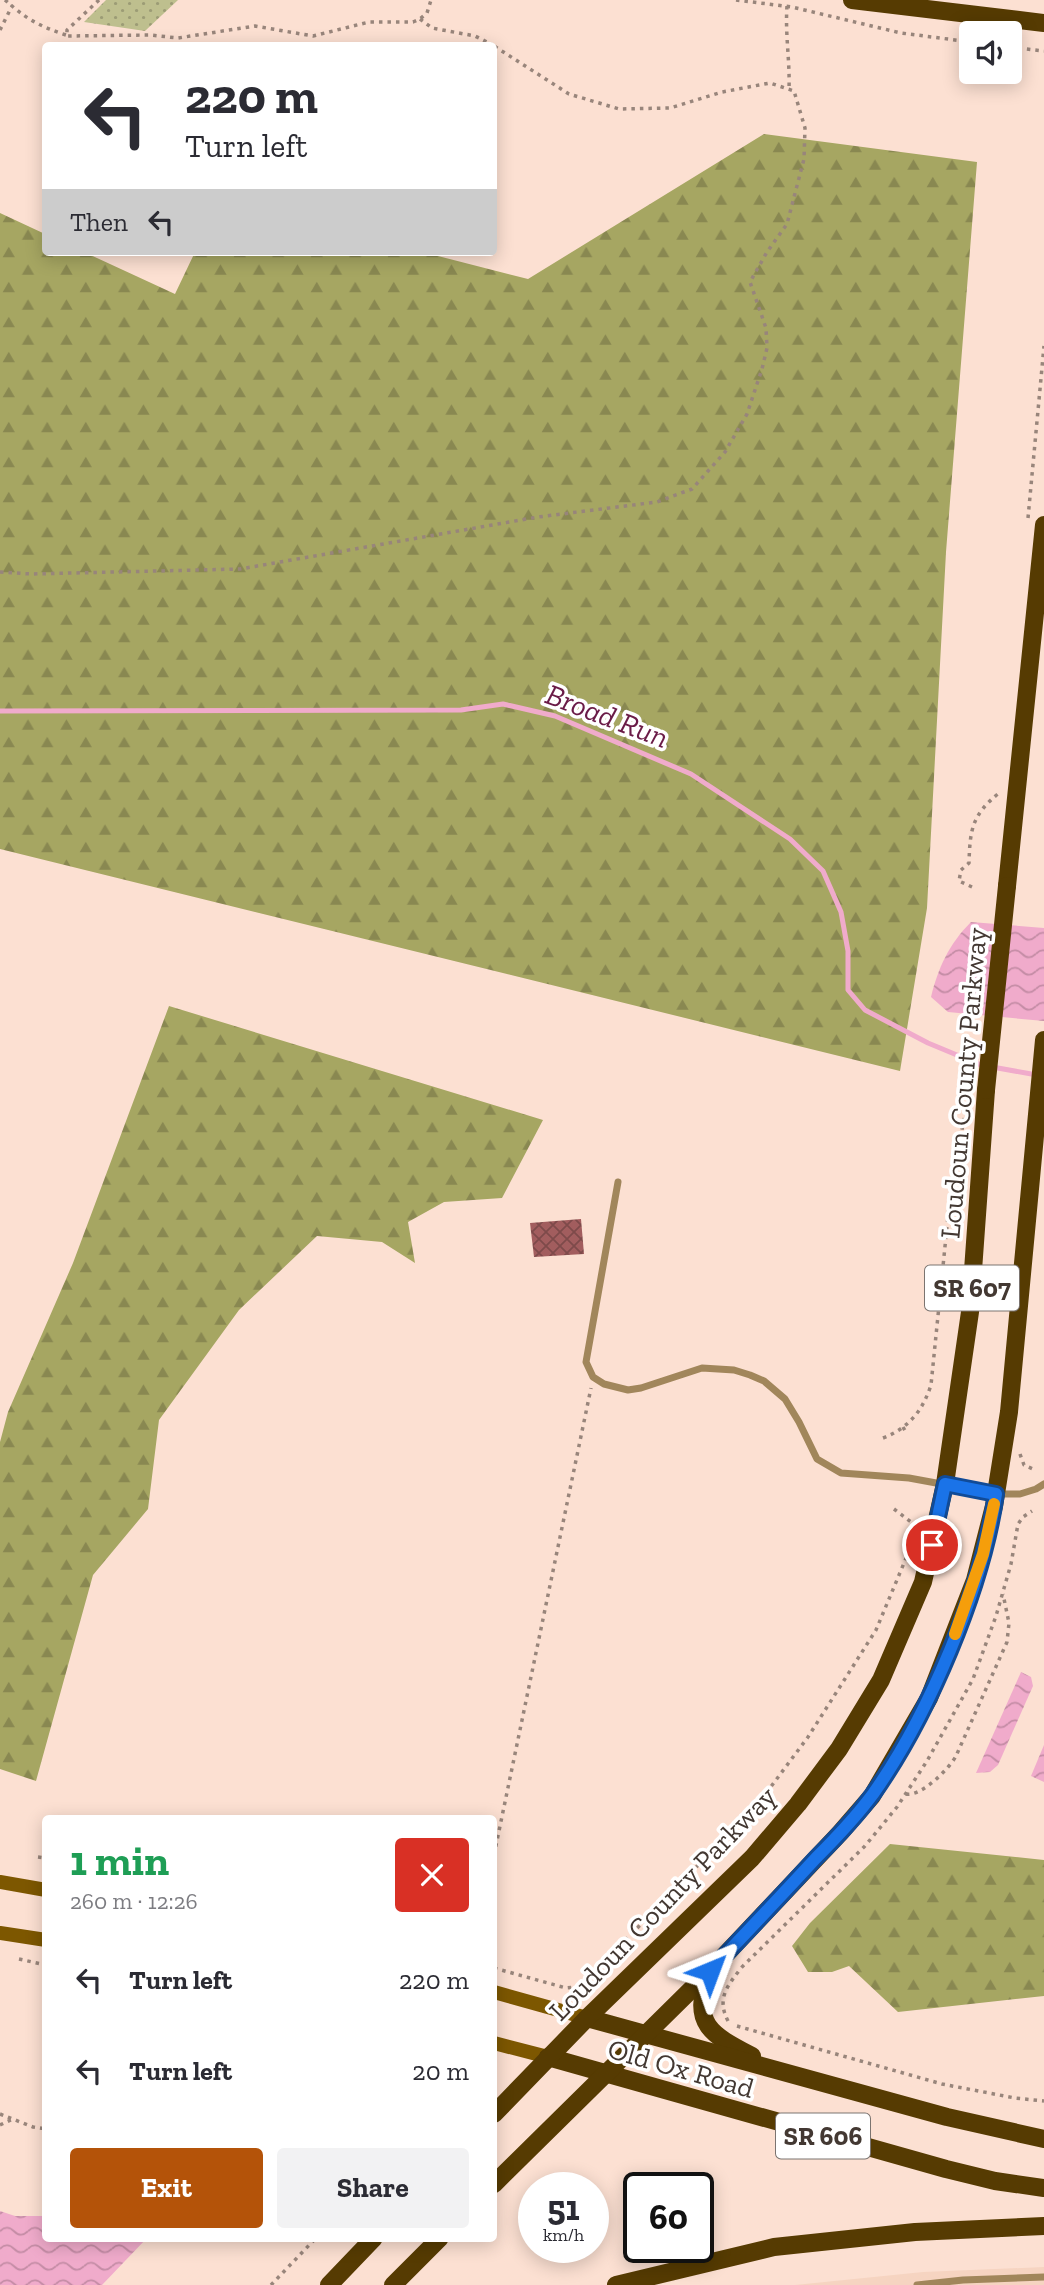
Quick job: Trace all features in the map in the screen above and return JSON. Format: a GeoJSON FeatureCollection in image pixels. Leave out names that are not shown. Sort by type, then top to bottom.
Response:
{"type":"FeatureCollection","features":[{"type":"Feature","properties":{"kind":"main road"},"geometry":{"type":"LineString","coordinates":[[852,0],[1044,23]]}},
{"type":"Feature","properties":{"kind":"main road","name":"Loudoun County Parkway"},"geometry":{"type":"LineString","coordinates":[[497,2111],[587,2018],[752,1858],[798,1804],[839,1749],[881,1679],[923,1582],[945,1484],[970,1312],[986,1090],[1044,525]]}},
{"type":"Feature","properties":{"kind":"main road","name":"SR 607"},"geometry":{"type":"LineString","coordinates":[[646,2034],[710,1971],[872,1796],[929,1698],[983,1554],[996,1494],[1009,1412],[1044,1040]]}},
{"type":"Feature","properties":{"kind":"main road"},"geometry":{"type":"LineString","coordinates":[[0,1882],[42,1889]]}},
{"type":"Feature","properties":{"kind":"main road"},"geometry":{"type":"LineString","coordinates":[[0,1933],[42,1939]]}},
{"type":"Feature","properties":{"kind":"main road"},"geometry":{"type":"LineString","coordinates":[[710,1971],[701,2007],[710,2027],[730,2044],[784,2071]]}},
{"type":"Feature","properties":{"kind":"main road"},"geometry":{"type":"LineString","coordinates":[[497,1993],[587,2018]]}},
{"type":"Feature","properties":{"kind":"main road","name":"Old Ox Road"},"geometry":{"type":"LineString","coordinates":[[587,2018],[947,2117],[1044,2139]]}},
{"type":"Feature","properties":{"kind":"main road"},"geometry":{"type":"LineString","coordinates":[[497,2181],[646,2034]]}},
{"type":"Feature","properties":{"kind":"main road"},"geometry":{"type":"LineString","coordinates":[[497,2044],[548,2057]]}},
{"type":"Feature","properties":{"kind":"main road","name":"Old Ox Road"},"geometry":{"type":"LineString","coordinates":[[548,2057],[946,2169],[995,2181],[1044,2188]]}},
{"type":"Feature","properties":{"kind":"main road"},"geometry":{"type":"LineString","coordinates":[[616,2285],[774,2247],[915,2232],[1044,2226]]}},
{"type":"Feature","properties":{"kind":"main road"},"geometry":{"type":"LineString","coordinates":[[330,2285],[370,2242]]}},
{"type":"Feature","properties":{"kind":"main road"},"geometry":{"type":"LineString","coordinates":[[393,2285],[436,2242]]}},
{"type":"Feature","properties":{"kind":"lane"},"geometry":{"type":"LineString","coordinates":[[618,1182],[586,1362],[593,1377],[604,1384],[628,1390],[702,1368],[742,1372],[764,1381],[785,1399],[817,1459],[832,1469],[850,1474],[905,1478],[996,1494],[1020,1494],[1044,1484]]}},
{"type":"Feature","properties":{"kind":"lane"},"geometry":{"type":"LineString","coordinates":[[917,2285],[1044,2277]]}},
{"type":"Feature","properties":{"kind":"path"},"geometry":{"type":"LineString","coordinates":[[5,0],[27,19],[67,36],[150,35],[178,38],[265,26],[313,36],[369,22],[401,23],[420,19],[427,13],[431,0]]}},
{"type":"Feature","properties":{"kind":"path"},"geometry":{"type":"LineString","coordinates":[[67,36],[67,30],[99,0]]}},
{"type":"Feature","properties":{"kind":"path"},"geometry":{"type":"LineString","coordinates":[[736,0],[787,6],[901,33],[959,40]]}},
{"type":"Feature","properties":{"kind":"path"},"geometry":{"type":"LineString","coordinates":[[0,30],[12,6]]}},
{"type":"Feature","properties":{"kind":"path"},"geometry":{"type":"LineString","coordinates":[[787,6],[789,89]]}},
{"type":"Feature","properties":{"kind":"path"},"geometry":{"type":"LineString","coordinates":[[420,19],[432,28],[475,36],[486,42]]}},
{"type":"Feature","properties":{"kind":"path"},"geometry":{"type":"LineString","coordinates":[[1022,48],[1044,51]]}},
{"type":"Feature","properties":{"kind":"path"},"geometry":{"type":"LineString","coordinates":[[0,572],[31,574],[240,569],[538,517],[657,502],[692,489],[731,443],[747,414],[762,369],[767,348],[766,328],[750,282],[787,223],[804,159],[806,128],[793,91],[771,83],[722,92],[670,108],[619,109],[569,94],[497,49]]}},
{"type":"Feature","properties":{"kind":"path"},"geometry":{"type":"LineString","coordinates":[[972,887],[960,881],[961,870],[969,863],[971,828],[978,813],[1001,792]]}},
{"type":"Feature","properties":{"kind":"path"},"geometry":{"type":"LineString","coordinates":[[883,1437],[903,1427],[918,1413],[931,1385],[951,1187],[966,1107]]}},
{"type":"Feature","properties":{"kind":"path"},"geometry":{"type":"LineString","coordinates":[[497,1841],[593,1377]]}},
{"type":"Feature","properties":{"kind":"path"},"geometry":{"type":"LineString","coordinates":[[903,1427],[907,1434]]}},
{"type":"Feature","properties":{"kind":"path"},"geometry":{"type":"LineString","coordinates":[[1019,1470],[1024,1465]]}},
{"type":"Feature","properties":{"kind":"path"},"geometry":{"type":"LineString","coordinates":[[497,1969],[566,1988],[584,1983],[761,1800],[808,1737],[877,1630],[913,1543],[913,1528],[907,1517],[894,1509]]}},
{"type":"Feature","properties":{"kind":"path"},"geometry":{"type":"LineString","coordinates":[[907,1517],[911,1513]]}},
{"type":"Feature","properties":{"kind":"path"},"geometry":{"type":"LineString","coordinates":[[906,1794],[913,1795],[920,1791],[945,1770],[956,1756],[1007,1642],[1009,1623],[1003,1594]]}},
{"type":"Feature","properties":{"kind":"path"},"geometry":{"type":"LineString","coordinates":[[38,1857],[42,1858]]}},
{"type":"Feature","properties":{"kind":"path"},"geometry":{"type":"LineString","coordinates":[[19,1959],[42,1964]]}},
{"type":"Feature","properties":{"kind":"path"},"geometry":{"type":"LineString","coordinates":[[742,1968],[722,1996],[723,2011],[729,2023],[749,2031],[942,2084],[1044,2101]]}},
{"type":"Feature","properties":{"kind":"path"},"geometry":{"type":"LineString","coordinates":[[0,2114],[42,2128]]}},
{"type":"Feature","properties":{"kind":"path"},"geometry":{"type":"LineString","coordinates":[[0,2125],[13,2119]]}},
{"type":"Feature","properties":{"kind":"path"},"geometry":{"type":"LineString","coordinates":[[271,2285],[312,2242]]}},
{"type":"Feature","properties":{"kind":"shaded area"},"geometry":{"type":"Polygon","coordinates":[[[1044,2267],[1044,2285],[795,2285],[923,2272],[1044,2267]]]}},
{"type":"Feature","properties":{"kind":"green space"},"geometry":{"type":"Polygon","coordinates":[[[106,0],[178,0],[145,31],[84,22],[106,0]]]}},
{"type":"Feature","properties":{"kind":"green space"},"geometry":{"type":"Polygon","coordinates":[[[764,134],[977,162],[946,552],[927,908],[900,1071],[0,849],[0,213],[42,233],[42,256],[93,256],[175,294],[193,256],[438,256],[528,279],[764,134]]]}},
{"type":"Feature","properties":{"kind":"green space"},"geometry":{"type":"Polygon","coordinates":[[[169,1006],[543,1120],[502,1198],[444,1202],[408,1222],[415,1263],[382,1242],[317,1236],[239,1310],[159,1420],[148,1509],[93,1575],[36,1781],[0,1769],[0,1442],[8,1412],[73,1263],[169,1006]]]}},
{"type":"Feature","properties":{"kind":"green space"},"geometry":{"type":"Polygon","coordinates":[[[890,1844],[1044,1860],[1044,1996],[898,2012],[849,1966],[832,1972],[808,1972],[792,1946],[810,1923],[890,1844]]]}},
{"type":"Feature","properties":{"kind":"water"},"geometry":{"type":"Polygon","coordinates":[[[971,922],[1044,928],[1044,1021],[948,1012],[931,997],[945,957],[971,922]]]}},
{"type":"Feature","properties":{"kind":"water"},"geometry":{"type":"Polygon","coordinates":[[[1021,1672],[1031,1677],[1033,1686],[998,1765],[990,1772],[976,1773],[1021,1672]]]}},
{"type":"Feature","properties":{"kind":"water"},"geometry":{"type":"Polygon","coordinates":[[[1044,1745],[1044,1782],[1031,1776],[1044,1745]]]}},
{"type":"Feature","properties":{"kind":"water"},"geometry":{"type":"Polygon","coordinates":[[[0,2211],[15,2216],[42,2216],[42,2242],[143,2242],[102,2285],[0,2285],[0,2211]]]}},
{"type":"Feature","properties":{"kind":"building"},"geometry":{"type":"Polygon","coordinates":[[[581,1219],[584,1254],[534,1257],[530,1223],[581,1219]]]}},
{"type":"Feature","properties":{"kind":"waterway","name":"Broad Run"},"geometry":{"type":"LineString","coordinates":[[0,711],[461,710],[503,704],[555,716],[691,774],[790,839],[823,871],[841,912],[848,951],[848,990],[865,1010],[928,1043],[981,1065],[1037,1075]]}},
{"type":"Feature","properties":{"kind":"slow traffic"},"geometry":{"type":"LineString","coordinates":[[955,1634],[983,1554],[994,1504]]}},
{"type":"Feature","properties":{"kind":"route"},"geometry":{"type":"LineString","coordinates":[[710,1971],[840,1833],[872,1796],[891,1765],[929,1698],[961,1617],[983,1554],[996,1494],[945,1484],[932,1545]]}}]}
